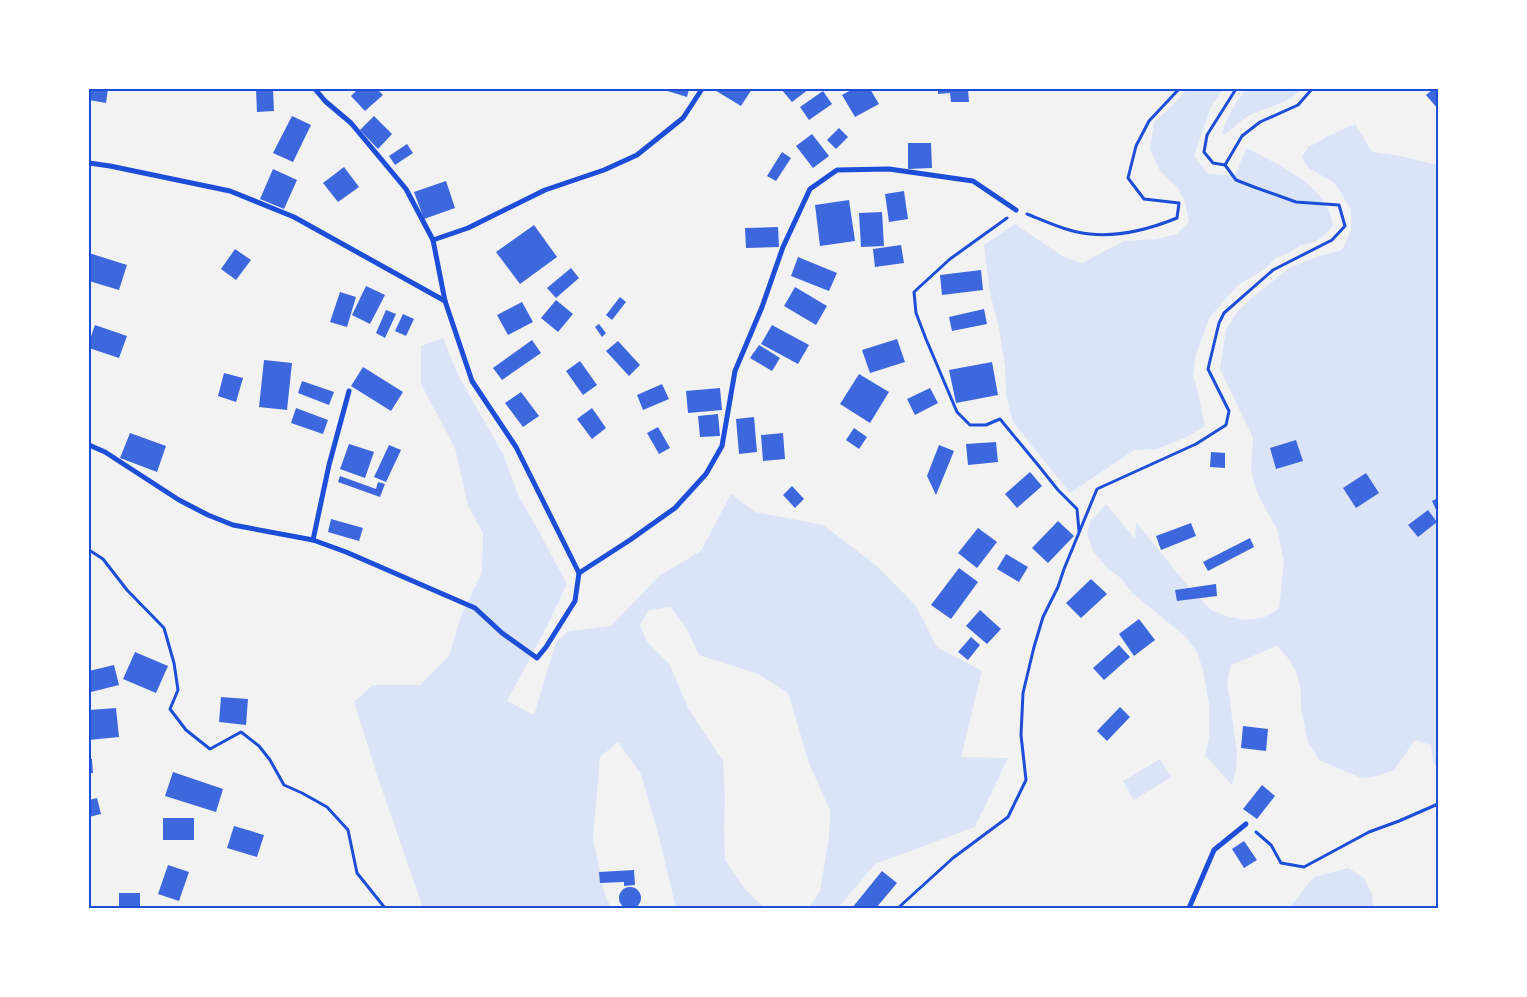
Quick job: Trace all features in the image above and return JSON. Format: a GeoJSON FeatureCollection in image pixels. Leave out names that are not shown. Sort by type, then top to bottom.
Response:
{"type":"FeatureCollection","features":[{"type":"Feature","properties":{"kind":"street"},"geometry":{"type":"LineString","coordinates":[[89,445],[105,452],[179,500],[208,515],[233,525],[314,540],[346,552],[475,608],[502,633],[537,658],[546,647],[575,601],[579,573],[516,447],[472,381],[445,301],[433,240],[406,189],[351,123],[325,101],[315,89]]}},
{"type":"Feature","properties":{"kind":"street"},"geometry":{"type":"LineString","coordinates":[[433,240],[468,228],[545,190],[604,170],[637,155],[683,118],[702,89]]}},
{"type":"Feature","properties":{"kind":"street"},"geometry":{"type":"LineString","coordinates":[[89,163],[230,191],[294,217],[445,301]]}},
{"type":"Feature","properties":{"kind":"street"},"geometry":{"type":"LineString","coordinates":[[579,573],[675,508],[706,474],[722,446],[735,371],[762,307],[783,247],[810,189],[837,170],[888,170],[973,181],[1016,210]]}},
{"type":"Feature","properties":{"kind":"street"},"geometry":{"type":"LineString","coordinates":[[314,540],[329,465],[349,391]]}},
{"type":"Feature","properties":{"kind":"street"},"geometry":{"type":"LineString","coordinates":[[1189,908],[1214,850],[1246,824]]}},
{"type":"Feature","properties":{"kind":"path"},"geometry":{"type":"LineString","coordinates":[[1079,532],[1077,509],[1058,490],[1000,419],[986,425],[970,425],[958,412],[916,313],[914,292],[950,260],[997,227],[1016,210],[1062,228],[1089,234],[1121,234],[1177,218],[1179,203],[1144,199],[1128,178],[1136,146],[1149,121],[1179,89]]}},
{"type":"Feature","properties":{"kind":"path"},"geometry":{"type":"LineString","coordinates":[[898,908],[953,858],[1008,817],[1026,780],[1021,735],[1023,693],[1034,647],[1044,617],[1058,588],[1097,489],[1196,444],[1226,425],[1228,411],[1208,369],[1219,323],[1224,313],[1273,270],[1332,240],[1344,226],[1339,205],[1296,202],[1236,180],[1225,165],[1213,163],[1204,152],[1207,135],[1236,89]]}},
{"type":"Feature","properties":{"kind":"path"},"geometry":{"type":"LineString","coordinates":[[1225,165],[1242,136],[1260,122],[1298,105],[1312,89]]}},
{"type":"Feature","properties":{"kind":"path"},"geometry":{"type":"LineString","coordinates":[[89,550],[103,559],[127,590],[164,628],[174,663],[178,690],[170,708],[186,730],[210,749],[241,732],[259,746],[270,760],[284,785],[327,807],[348,830],[357,873],[385,908]]}},
{"type":"Feature","properties":{"kind":"path"},"geometry":{"type":"LineString","coordinates":[[1246,824],[1271,845],[1281,862],[1304,867],[1369,832],[1399,822],[1438,804]]}},
{"type":"Feature","properties":{"kind":"shaded area"},"geometry":{"type":"Polygon","coordinates":[[[1187,89],[1223,89],[1211,107],[1194,156],[1208,174],[1235,175],[1247,148],[1293,173],[1314,190],[1323,200],[1329,211],[1333,226],[1315,242],[1299,246],[1291,252],[1276,258],[1265,269],[1238,285],[1210,317],[1196,354],[1193,375],[1205,426],[1187,437],[1157,449],[1134,450],[1070,493],[1013,422],[1006,395],[1005,366],[999,328],[990,293],[984,245],[1015,224],[1064,257],[1082,263],[1124,241],[1157,239],[1177,234],[1189,222],[1185,202],[1178,188],[1160,171],[1150,149],[1154,122],[1187,89]]]}},
{"type":"Feature","properties":{"kind":"shaded area"},"geometry":{"type":"Polygon","coordinates":[[[1246,89],[1301,89],[1284,102],[1248,116],[1222,135],[1228,116],[1246,89]]]}},
{"type":"Feature","properties":{"kind":"shaded area"},"geometry":{"type":"Polygon","coordinates":[[[1355,124],[1372,152],[1438,165],[1438,769],[1433,762],[1431,745],[1415,740],[1394,770],[1378,776],[1361,778],[1319,760],[1308,742],[1297,674],[1289,659],[1277,646],[1231,665],[1227,681],[1237,752],[1236,769],[1232,785],[1205,755],[1209,738],[1209,704],[1203,670],[1197,652],[1187,638],[1131,592],[1122,579],[1107,568],[1093,551],[1087,533],[1090,522],[1106,504],[1135,539],[1136,522],[1187,585],[1211,610],[1229,617],[1245,620],[1263,618],[1279,609],[1284,562],[1277,529],[1260,499],[1254,483],[1251,467],[1253,438],[1220,369],[1226,329],[1238,311],[1289,268],[1319,256],[1342,250],[1351,230],[1351,210],[1335,183],[1308,168],[1302,157],[1309,146],[1355,124]]]}},
{"type":"Feature","properties":{"kind":"shaded area"},"geometry":{"type":"Polygon","coordinates":[[[443,338],[458,375],[503,454],[519,497],[567,584],[507,701],[534,715],[556,642],[569,631],[611,626],[659,576],[701,551],[731,494],[755,512],[823,525],[877,566],[916,606],[937,647],[982,671],[961,757],[1008,758],[975,827],[875,864],[838,908],[809,908],[820,891],[829,837],[830,810],[809,763],[788,693],[758,674],[699,655],[688,631],[671,607],[649,610],[640,625],[647,642],[670,665],[688,708],[723,761],[725,860],[744,888],[761,905],[768,908],[676,908],[641,774],[618,742],[600,757],[593,838],[604,892],[611,908],[423,908],[354,702],[373,685],[420,685],[449,656],[461,616],[482,572],[483,533],[468,506],[455,448],[421,384],[421,346],[443,338]]]}},
{"type":"Feature","properties":{"kind":"shaded area"},"geometry":{"type":"Polygon","coordinates":[[[1160,759],[1171,777],[1134,800],[1123,781],[1160,759]]]}},
{"type":"Feature","properties":{"kind":"shaded area"},"geometry":{"type":"Polygon","coordinates":[[[1348,868],[1364,878],[1372,894],[1373,908],[1289,908],[1314,877],[1348,868]]]}},
{"type":"Feature","properties":{"kind":"building"},"geometry":{"type":"Polygon","coordinates":[[[90,89],[108,89],[106,103],[89,100],[90,89]]]}},
{"type":"Feature","properties":{"kind":"building"},"geometry":{"type":"Polygon","coordinates":[[[256,89],[273,89],[274,111],[257,112],[256,89]]]}},
{"type":"Feature","properties":{"kind":"building"},"geometry":{"type":"Polygon","coordinates":[[[358,89],[377,89],[383,95],[365,111],[351,96],[358,89]]]}},
{"type":"Feature","properties":{"kind":"building"},"geometry":{"type":"Polygon","coordinates":[[[661,89],[689,89],[687,97],[661,89]]]}},
{"type":"Feature","properties":{"kind":"building"},"geometry":{"type":"Polygon","coordinates":[[[713,89],[752,89],[741,106],[713,89]]]}},
{"type":"Feature","properties":{"kind":"building"},"geometry":{"type":"Polygon","coordinates":[[[781,89],[809,89],[792,102],[781,89]]]}},
{"type":"Feature","properties":{"kind":"building"},"geometry":{"type":"Polygon","coordinates":[[[853,89],[870,89],[879,104],[855,117],[842,95],[853,89]]]}},
{"type":"Feature","properties":{"kind":"building"},"geometry":{"type":"Polygon","coordinates":[[[938,89],[968,89],[969,102],[951,102],[950,93],[938,94],[938,89]]]}},
{"type":"Feature","properties":{"kind":"building"},"geometry":{"type":"Polygon","coordinates":[[[1433,89],[1438,89],[1438,109],[1426,95],[1433,89]]]}},
{"type":"Feature","properties":{"kind":"building"},"geometry":{"type":"Polygon","coordinates":[[[823,91],[832,104],[809,120],[800,107],[823,91]]]}},
{"type":"Feature","properties":{"kind":"building"},"geometry":{"type":"Polygon","coordinates":[[[292,116],[311,125],[293,162],[273,153],[292,116]]]}},
{"type":"Feature","properties":{"kind":"building"},"geometry":{"type":"Polygon","coordinates":[[[374,116],[392,134],[378,149],[360,130],[374,116]]]}},
{"type":"Feature","properties":{"kind":"building"},"geometry":{"type":"Polygon","coordinates":[[[839,128],[848,137],[836,149],[827,140],[839,128]]]}},
{"type":"Feature","properties":{"kind":"building"},"geometry":{"type":"Polygon","coordinates":[[[812,134],[829,156],[813,168],[796,146],[812,134]]]}},
{"type":"Feature","properties":{"kind":"building"},"geometry":{"type":"Polygon","coordinates":[[[908,143],[931,143],[932,168],[908,169],[908,143]]]}},
{"type":"Feature","properties":{"kind":"building"},"geometry":{"type":"Polygon","coordinates":[[[407,144],[413,153],[395,165],[389,156],[407,144]]]}},
{"type":"Feature","properties":{"kind":"building"},"geometry":{"type":"Polygon","coordinates":[[[782,152],[791,158],[776,181],[767,176],[782,152]]]}},
{"type":"Feature","properties":{"kind":"building"},"geometry":{"type":"Polygon","coordinates":[[[344,167],[359,187],[338,202],[323,183],[344,167]]]}},
{"type":"Feature","properties":{"kind":"building"},"geometry":{"type":"Polygon","coordinates":[[[273,169],[297,180],[284,209],[260,199],[273,169]]]}},
{"type":"Feature","properties":{"kind":"building"},"geometry":{"type":"Polygon","coordinates":[[[446,181],[455,208],[424,219],[414,192],[446,181]]]}},
{"type":"Feature","properties":{"kind":"building"},"geometry":{"type":"Polygon","coordinates":[[[904,191],[908,219],[889,222],[885,194],[904,191]]]}},
{"type":"Feature","properties":{"kind":"building"},"geometry":{"type":"Polygon","coordinates":[[[849,200],[855,241],[820,246],[815,205],[849,200]]]}},
{"type":"Feature","properties":{"kind":"building"},"geometry":{"type":"Polygon","coordinates":[[[882,212],[884,246],[861,247],[859,213],[882,212]]]}},
{"type":"Feature","properties":{"kind":"building"},"geometry":{"type":"Polygon","coordinates":[[[534,225],[557,257],[520,284],[496,252],[534,225]]]}},
{"type":"Feature","properties":{"kind":"building"},"geometry":{"type":"Polygon","coordinates":[[[778,227],[779,247],[746,248],[745,228],[778,227]]]}},
{"type":"Feature","properties":{"kind":"building"},"geometry":{"type":"Polygon","coordinates":[[[901,245],[904,263],[875,267],[873,249],[901,245]]]}},
{"type":"Feature","properties":{"kind":"building"},"geometry":{"type":"Polygon","coordinates":[[[235,249],[251,260],[236,280],[221,269],[235,249]]]}},
{"type":"Feature","properties":{"kind":"building"},"geometry":{"type":"Polygon","coordinates":[[[89,253],[127,265],[119,290],[89,281],[89,253]]]}},
{"type":"Feature","properties":{"kind":"building"},"geometry":{"type":"Polygon","coordinates":[[[798,257],[837,273],[829,291],[791,276],[798,257]]]}},
{"type":"Feature","properties":{"kind":"building"},"geometry":{"type":"Polygon","coordinates":[[[571,268],[579,278],[556,298],[547,288],[571,268]]]}},
{"type":"Feature","properties":{"kind":"building"},"geometry":{"type":"Polygon","coordinates":[[[981,270],[983,290],[942,295],[940,275],[981,270]]]}},
{"type":"Feature","properties":{"kind":"building"},"geometry":{"type":"Polygon","coordinates":[[[366,286],[385,295],[370,324],[352,315],[366,286]]]}},
{"type":"Feature","properties":{"kind":"building"},"geometry":{"type":"Polygon","coordinates":[[[795,287],[827,306],[816,325],[784,306],[795,287]]]}},
{"type":"Feature","properties":{"kind":"building"},"geometry":{"type":"Polygon","coordinates":[[[340,292],[356,297],[347,327],[330,322],[340,292]]]}},
{"type":"Feature","properties":{"kind":"building"},"geometry":{"type":"Polygon","coordinates":[[[620,297],[626,302],[612,320],[606,315],[620,297]]]}},
{"type":"Feature","properties":{"kind":"building"},"geometry":{"type":"Polygon","coordinates":[[[556,300],[573,314],[558,332],[541,318],[556,300]]]}},
{"type":"Feature","properties":{"kind":"building"},"geometry":{"type":"Polygon","coordinates":[[[522,302],[533,322],[508,335],[497,315],[522,302]]]}},
{"type":"Feature","properties":{"kind":"building"},"geometry":{"type":"Polygon","coordinates":[[[984,309],[987,324],[952,331],[949,317],[984,309]]]}},
{"type":"Feature","properties":{"kind":"building"},"geometry":{"type":"Polygon","coordinates":[[[386,310],[396,314],[385,338],[376,333],[386,310]]]}},
{"type":"Feature","properties":{"kind":"building"},"geometry":{"type":"Polygon","coordinates":[[[403,314],[414,319],[406,336],[395,331],[403,314]]]}},
{"type":"Feature","properties":{"kind":"building"},"geometry":{"type":"Polygon","coordinates":[[[599,324],[606,333],[602,337],[595,327],[599,324]]]}},
{"type":"Feature","properties":{"kind":"building"},"geometry":{"type":"Polygon","coordinates":[[[95,325],[127,336],[119,358],[89,348],[89,342],[95,325]]]}},
{"type":"Feature","properties":{"kind":"building"},"geometry":{"type":"Polygon","coordinates":[[[772,325],[809,345],[798,364],[761,344],[772,325]]]}},
{"type":"Feature","properties":{"kind":"building"},"geometry":{"type":"Polygon","coordinates":[[[897,339],[905,362],[870,373],[862,350],[897,339]]]}},
{"type":"Feature","properties":{"kind":"building"},"geometry":{"type":"Polygon","coordinates":[[[532,340],[541,353],[502,380],[493,368],[532,340]]]}},
{"type":"Feature","properties":{"kind":"building"},"geometry":{"type":"Polygon","coordinates":[[[618,341],[640,365],[629,376],[606,351],[618,341]]]}},
{"type":"Feature","properties":{"kind":"building"},"geometry":{"type":"Polygon","coordinates":[[[759,345],[780,358],[772,371],[750,358],[759,345]]]}},
{"type":"Feature","properties":{"kind":"building"},"geometry":{"type":"Polygon","coordinates":[[[264,360],[292,363],[287,410],[259,407],[264,360]]]}},
{"type":"Feature","properties":{"kind":"building"},"geometry":{"type":"Polygon","coordinates":[[[580,361],[597,385],[583,395],[566,371],[580,361]]]}},
{"type":"Feature","properties":{"kind":"building"},"geometry":{"type":"Polygon","coordinates":[[[992,362],[998,395],[956,403],[949,370],[992,362]]]}},
{"type":"Feature","properties":{"kind":"building"},"geometry":{"type":"Polygon","coordinates":[[[363,367],[403,392],[391,411],[351,386],[363,367]]]}},
{"type":"Feature","properties":{"kind":"building"},"geometry":{"type":"Polygon","coordinates":[[[224,373],[243,378],[236,402],[218,396],[224,373]]]}},
{"type":"Feature","properties":{"kind":"building"},"geometry":{"type":"Polygon","coordinates":[[[859,374],[889,392],[870,423],[840,404],[859,374]]]}},
{"type":"Feature","properties":{"kind":"building"},"geometry":{"type":"Polygon","coordinates":[[[302,381],[334,392],[329,405],[298,393],[302,381]]]}},
{"type":"Feature","properties":{"kind":"building"},"geometry":{"type":"Polygon","coordinates":[[[662,384],[669,399],[643,410],[637,395],[662,384]]]}},
{"type":"Feature","properties":{"kind":"building"},"geometry":{"type":"Polygon","coordinates":[[[720,388],[722,410],[688,413],[686,391],[720,388]]]}},
{"type":"Feature","properties":{"kind":"building"},"geometry":{"type":"Polygon","coordinates":[[[930,388],[938,403],[915,415],[907,399],[930,388]]]}},
{"type":"Feature","properties":{"kind":"building"},"geometry":{"type":"Polygon","coordinates":[[[521,392],[539,416],[523,427],[505,403],[521,392]]]}},
{"type":"Feature","properties":{"kind":"building"},"geometry":{"type":"Polygon","coordinates":[[[296,408],[328,420],[323,434],[291,423],[296,408]]]}},
{"type":"Feature","properties":{"kind":"building"},"geometry":{"type":"Polygon","coordinates":[[[592,408],[606,428],[592,439],[577,419],[592,408]]]}},
{"type":"Feature","properties":{"kind":"building"},"geometry":{"type":"Polygon","coordinates":[[[718,414],[720,436],[700,437],[698,416],[718,414]]]}},
{"type":"Feature","properties":{"kind":"building"},"geometry":{"type":"Polygon","coordinates":[[[754,417],[757,452],[739,454],[736,419],[754,417]]]}},
{"type":"Feature","properties":{"kind":"building"},"geometry":{"type":"Polygon","coordinates":[[[658,427],[670,448],[659,454],[647,433],[658,427]]]}},
{"type":"Feature","properties":{"kind":"building"},"geometry":{"type":"Polygon","coordinates":[[[854,428],[867,437],[859,449],[846,440],[854,428]]]}},
{"type":"Feature","properties":{"kind":"building"},"geometry":{"type":"Polygon","coordinates":[[[130,433],[166,446],[157,472],[120,458],[130,433]]]}},
{"type":"Feature","properties":{"kind":"building"},"geometry":{"type":"Polygon","coordinates":[[[783,433],[785,459],[763,461],[761,435],[783,433]]]}},
{"type":"Feature","properties":{"kind":"building"},"geometry":{"type":"Polygon","coordinates":[[[1296,440],[1303,461],[1276,469],[1270,448],[1296,440]]]}},
{"type":"Feature","properties":{"kind":"building"},"geometry":{"type":"Polygon","coordinates":[[[996,442],[998,462],[968,465],[966,444],[996,442]]]}},
{"type":"Feature","properties":{"kind":"building"},"geometry":{"type":"Polygon","coordinates":[[[349,444],[374,452],[365,478],[340,469],[349,444]]]}},
{"type":"Feature","properties":{"kind":"building"},"geometry":{"type":"Polygon","coordinates":[[[389,445],[401,450],[386,482],[374,477],[389,445]]]}},
{"type":"Feature","properties":{"kind":"building"},"geometry":{"type":"Polygon","coordinates":[[[939,445],[954,451],[936,495],[927,476],[939,445]]]}},
{"type":"Feature","properties":{"kind":"building"},"geometry":{"type":"Polygon","coordinates":[[[1211,452],[1225,453],[1225,468],[1210,467],[1211,452]]]}},
{"type":"Feature","properties":{"kind":"building"},"geometry":{"type":"Polygon","coordinates":[[[1030,472],[1042,486],[1017,508],[1005,494],[1030,472]]]}},
{"type":"Feature","properties":{"kind":"building"},"geometry":{"type":"Polygon","coordinates":[[[1366,473],[1379,493],[1356,508],[1343,488],[1366,473]]]}},
{"type":"Feature","properties":{"kind":"building"},"geometry":{"type":"Polygon","coordinates":[[[340,476],[376,489],[378,482],[385,484],[380,497],[338,482],[340,476]]]}},
{"type":"Feature","properties":{"kind":"building"},"geometry":{"type":"Polygon","coordinates":[[[792,486],[804,499],[795,508],[783,495],[792,486]]]}},
{"type":"Feature","properties":{"kind":"building"},"geometry":{"type":"Polygon","coordinates":[[[1438,498],[1438,514],[1432,501],[1438,498]]]}},
{"type":"Feature","properties":{"kind":"building"},"geometry":{"type":"Polygon","coordinates":[[[1428,510],[1437,522],[1418,537],[1408,525],[1428,510]]]}},
{"type":"Feature","properties":{"kind":"building"},"geometry":{"type":"Polygon","coordinates":[[[331,519],[363,528],[359,541],[328,532],[331,519]]]}},
{"type":"Feature","properties":{"kind":"building"},"geometry":{"type":"Polygon","coordinates":[[[1058,521],[1074,536],[1048,563],[1032,548],[1058,521]]]}},
{"type":"Feature","properties":{"kind":"building"},"geometry":{"type":"Polygon","coordinates":[[[1191,523],[1196,536],[1161,550],[1156,536],[1191,523]]]}},
{"type":"Feature","properties":{"kind":"building"},"geometry":{"type":"Polygon","coordinates":[[[978,528],[997,542],[977,568],[958,553],[978,528]]]}},
{"type":"Feature","properties":{"kind":"building"},"geometry":{"type":"Polygon","coordinates":[[[1250,538],[1254,547],[1208,571],[1203,562],[1250,538]]]}},
{"type":"Feature","properties":{"kind":"building"},"geometry":{"type":"Polygon","coordinates":[[[1006,554],[1028,567],[1019,582],[997,569],[1006,554]]]}},
{"type":"Feature","properties":{"kind":"building"},"geometry":{"type":"Polygon","coordinates":[[[959,568],[978,582],[951,619],[931,605],[959,568]]]}},
{"type":"Feature","properties":{"kind":"building"},"geometry":{"type":"Polygon","coordinates":[[[1091,579],[1107,594],[1081,618],[1066,603],[1091,579]]]}},
{"type":"Feature","properties":{"kind":"building"},"geometry":{"type":"Polygon","coordinates":[[[1216,584],[1217,596],[1177,601],[1175,590],[1216,584]]]}},
{"type":"Feature","properties":{"kind":"building"},"geometry":{"type":"Polygon","coordinates":[[[980,610],[1001,629],[987,644],[966,626],[980,610]]]}},
{"type":"Feature","properties":{"kind":"building"},"geometry":{"type":"Polygon","coordinates":[[[1139,619],[1155,640],[1134,656],[1119,634],[1139,619]]]}},
{"type":"Feature","properties":{"kind":"building"},"geometry":{"type":"Polygon","coordinates":[[[971,637],[980,645],[968,660],[958,652],[971,637]]]}},
{"type":"Feature","properties":{"kind":"building"},"geometry":{"type":"Polygon","coordinates":[[[1119,645],[1130,657],[1104,680],[1093,668],[1119,645]]]}},
{"type":"Feature","properties":{"kind":"building"},"geometry":{"type":"Polygon","coordinates":[[[135,652],[168,666],[156,693],[123,679],[135,652]]]}},
{"type":"Feature","properties":{"kind":"building"},"geometry":{"type":"Polygon","coordinates":[[[114,665],[119,685],[91,692],[89,671],[114,665]]]}},
{"type":"Feature","properties":{"kind":"building"},"geometry":{"type":"Polygon","coordinates":[[[221,697],[248,699],[246,725],[219,722],[221,697]]]}},
{"type":"Feature","properties":{"kind":"building"},"geometry":{"type":"Polygon","coordinates":[[[1120,707],[1130,717],[1107,741],[1097,731],[1120,707]]]}},
{"type":"Feature","properties":{"kind":"building"},"geometry":{"type":"Polygon","coordinates":[[[116,708],[119,737],[89,740],[89,710],[116,708]]]}},
{"type":"Feature","properties":{"kind":"building"},"geometry":{"type":"Polygon","coordinates":[[[1243,726],[1268,729],[1266,751],[1241,748],[1243,726]]]}},
{"type":"Feature","properties":{"kind":"building"},"geometry":{"type":"Polygon","coordinates":[[[89,759],[92,759],[93,773],[89,773],[89,759]]]}},
{"type":"Feature","properties":{"kind":"building"},"geometry":{"type":"Polygon","coordinates":[[[173,772],[223,789],[216,812],[165,796],[173,772]]]}},
{"type":"Feature","properties":{"kind":"building"},"geometry":{"type":"Polygon","coordinates":[[[1262,785],[1275,796],[1257,819],[1243,809],[1262,785]]]}},
{"type":"Feature","properties":{"kind":"building"},"geometry":{"type":"Polygon","coordinates":[[[97,798],[101,814],[89,817],[89,800],[97,798]]]}},
{"type":"Feature","properties":{"kind":"building"},"geometry":{"type":"Polygon","coordinates":[[[163,818],[194,818],[194,840],[163,840],[163,818]]]}},
{"type":"Feature","properties":{"kind":"building"},"geometry":{"type":"Polygon","coordinates":[[[234,826],[264,835],[257,857],[227,848],[234,826]]]}},
{"type":"Feature","properties":{"kind":"building"},"geometry":{"type":"Polygon","coordinates":[[[1244,841],[1257,860],[1244,868],[1232,849],[1244,841]]]}},
{"type":"Feature","properties":{"kind":"building"},"geometry":{"type":"Polygon","coordinates":[[[168,865],[189,872],[179,901],[158,894],[168,865]]]}},
{"type":"Feature","properties":{"kind":"building"},"geometry":{"type":"Polygon","coordinates":[[[634,870],[635,885],[624,886],[624,882],[600,883],[599,872],[634,870]]]}},
{"type":"Feature","properties":{"kind":"building"},"geometry":{"type":"Polygon","coordinates":[[[882,871],[897,883],[876,908],[852,908],[882,871]]]}},
{"type":"Feature","properties":{"kind":"building"},"geometry":{"type":"Polygon","coordinates":[[[630,887],[638,890],[641,898],[638,906],[630,909],[622,906],[619,898],[622,890],[630,887]]]}},
{"type":"Feature","properties":{"kind":"building"},"geometry":{"type":"Polygon","coordinates":[[[119,893],[140,893],[140,908],[119,908],[119,893]]]}}]}
